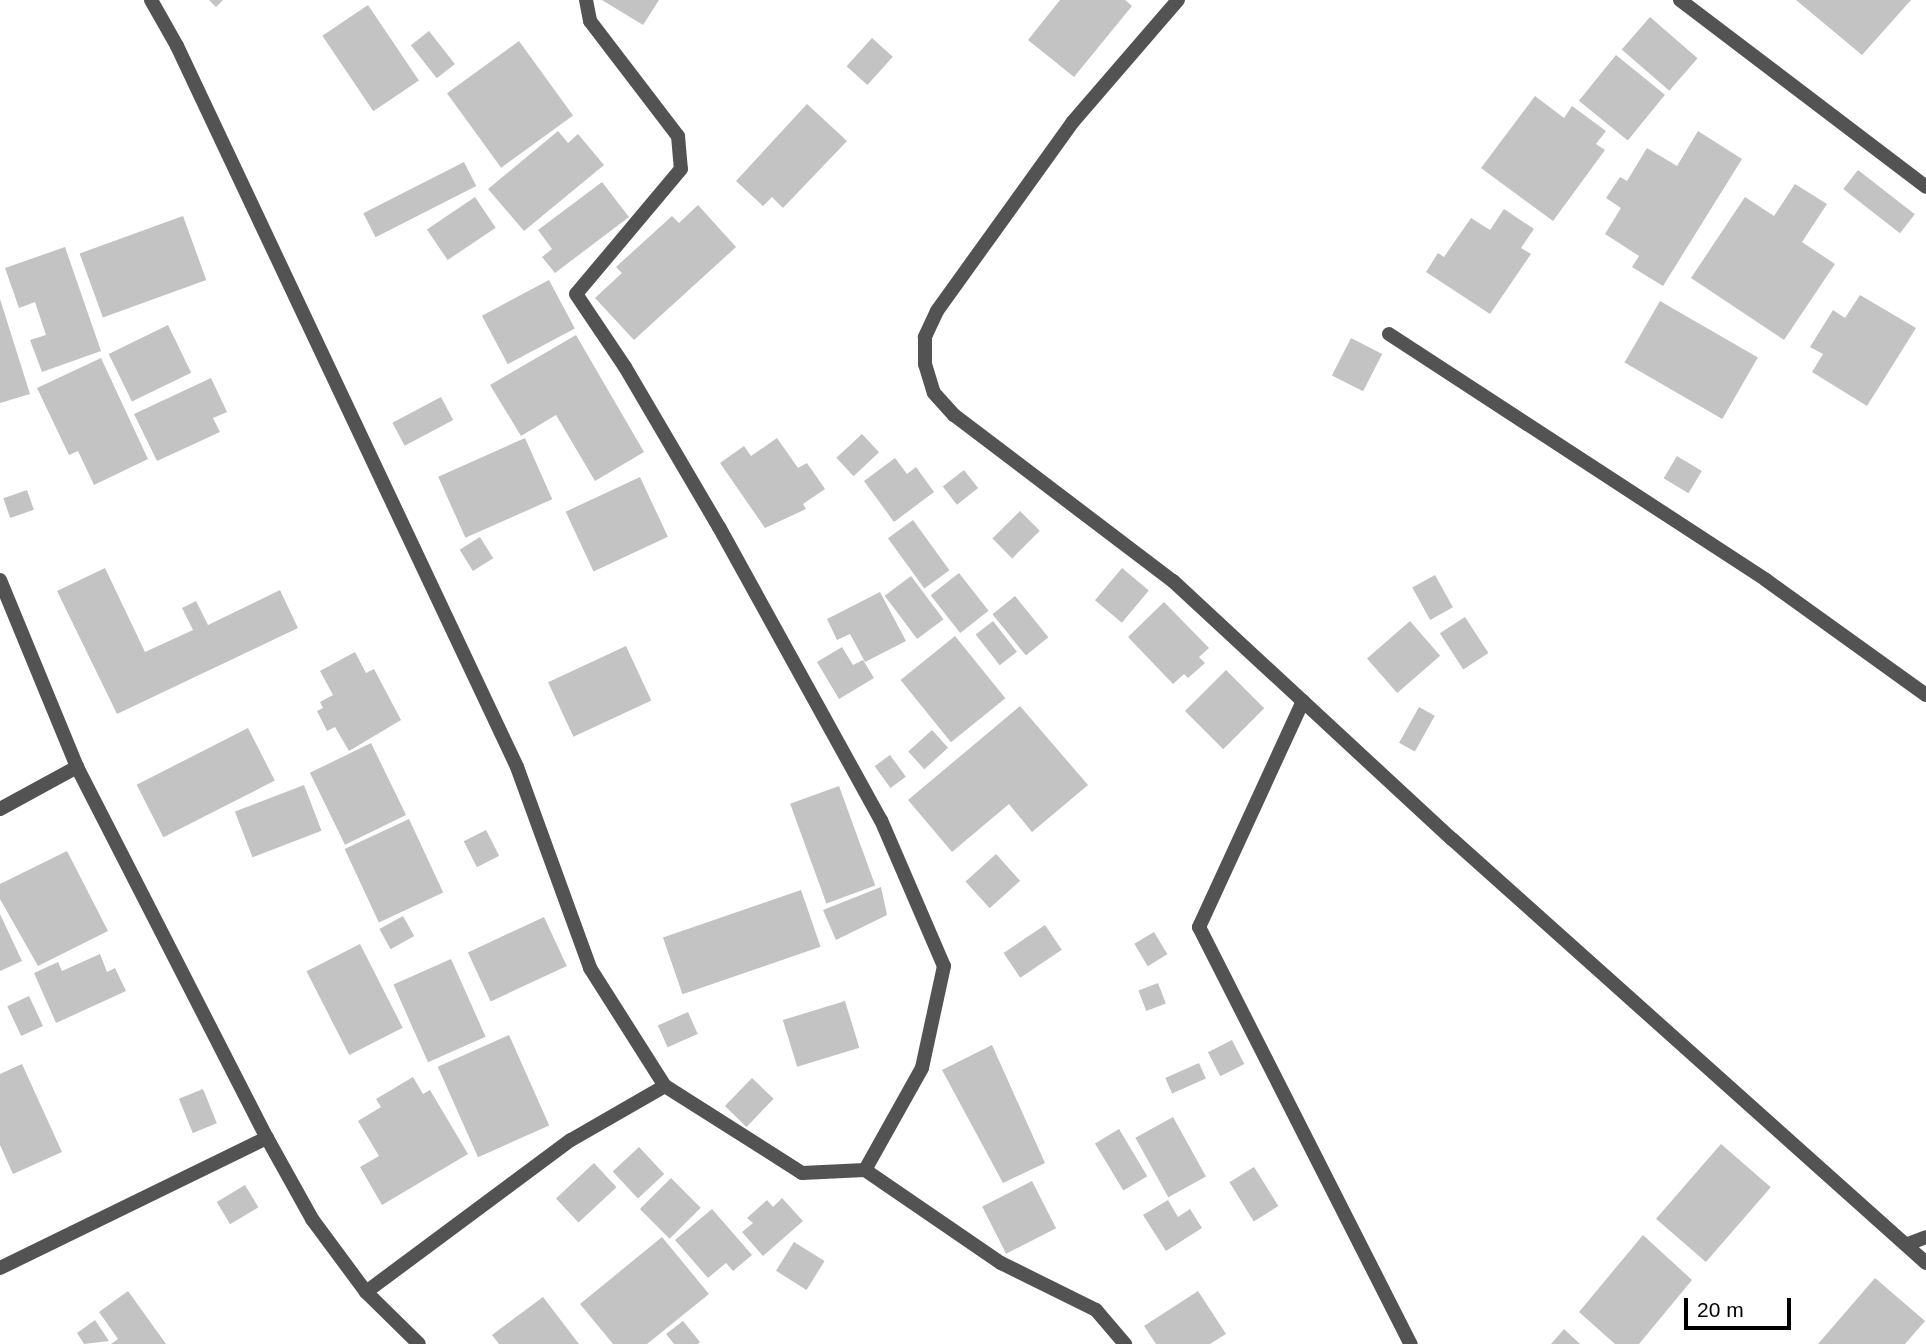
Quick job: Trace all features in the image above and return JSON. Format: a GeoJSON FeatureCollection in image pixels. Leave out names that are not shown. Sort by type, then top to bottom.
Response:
{"type":"FeatureCollection","features":[{"type":"Feature","properties":{"kind":"street"},"geometry":{"type":"LineString","coordinates":[[151,0],[177,46],[517,767],[590,968],[665,1086],[802,1173],[865,1170],[1000,1263],[1096,1310],[1125,1344]]}},
{"type":"Feature","properties":{"kind":"street"},"geometry":{"type":"LineString","coordinates":[[586,0],[590,21],[678,136],[681,169],[576,294],[712,516],[874,808],[944,967],[922,1068],[865,1170]]}},
{"type":"Feature","properties":{"kind":"street"},"geometry":{"type":"LineString","coordinates":[[1178,0],[1072,123],[966,266],[925,337],[925,364],[934,393],[954,415],[1173,581],[1451,839],[1908,1244],[1926,1263]]}},
{"type":"Feature","properties":{"kind":"street"},"geometry":{"type":"LineString","coordinates":[[1680,0],[1926,187]]}},
{"type":"Feature","properties":{"kind":"street"},"geometry":{"type":"LineString","coordinates":[[1389,334],[1766,580],[1926,695]]}},
{"type":"Feature","properties":{"kind":"street"},"geometry":{"type":"LineString","coordinates":[[0,580],[77,767],[267,1138],[312,1219],[366,1292],[419,1344]]}},
{"type":"Feature","properties":{"kind":"street"},"geometry":{"type":"LineString","coordinates":[[1303,701],[1199,927],[1411,1344]]}},
{"type":"Feature","properties":{"kind":"street"},"geometry":{"type":"LineString","coordinates":[[0,809],[77,767]]}},
{"type":"Feature","properties":{"kind":"street"},"geometry":{"type":"LineString","coordinates":[[366,1292],[571,1140],[665,1086]]}},
{"type":"Feature","properties":{"kind":"street"},"geometry":{"type":"LineString","coordinates":[[0,1268],[267,1138]]}},
{"type":"Feature","properties":{"kind":"street"},"geometry":{"type":"LineString","coordinates":[[1908,1244],[1926,1237]]}},
{"type":"Feature","properties":{"kind":"building"},"geometry":{"type":"Polygon","coordinates":[[[209,0],[223,0],[216,7],[209,0]]]}},
{"type":"Feature","properties":{"kind":"building"},"geometry":{"type":"Polygon","coordinates":[[[602,0],[659,0],[643,25],[602,0]]]}},
{"type":"Feature","properties":{"kind":"building"},"geometry":{"type":"Polygon","coordinates":[[[1060,0],[1125,0],[1132,6],[1074,77],[1028,40],[1060,0]]]}},
{"type":"Feature","properties":{"kind":"building"},"geometry":{"type":"Polygon","coordinates":[[[1796,0],[1911,0],[1862,55],[1796,0]]]}},
{"type":"Feature","properties":{"kind":"building"},"geometry":{"type":"Polygon","coordinates":[[[368,5],[419,80],[373,111],[322,36],[368,5]]]}},
{"type":"Feature","properties":{"kind":"building"},"geometry":{"type":"Polygon","coordinates":[[[1650,17],[1698,58],[1669,91],[1622,49],[1650,17]]]}},
{"type":"Feature","properties":{"kind":"building"},"geometry":{"type":"Polygon","coordinates":[[[429,31],[455,64],[437,78],[411,45],[429,31]]]}},
{"type":"Feature","properties":{"kind":"building"},"geometry":{"type":"Polygon","coordinates":[[[872,38],[893,57],[867,85],[847,66],[872,38]]]}},
{"type":"Feature","properties":{"kind":"building"},"geometry":{"type":"Polygon","coordinates":[[[519,41],[573,115],[501,168],[447,93],[519,41]]]}},
{"type":"Feature","properties":{"kind":"building"},"geometry":{"type":"Polygon","coordinates":[[[1616,55],[1665,95],[1628,140],[1579,101],[1616,55]]]}},
{"type":"Feature","properties":{"kind":"building"},"geometry":{"type":"Polygon","coordinates":[[[1535,96],[1564,118],[1572,106],[1606,131],[1596,144],[1605,150],[1553,221],[1481,168],[1535,96]]]}},
{"type":"Feature","properties":{"kind":"building"},"geometry":{"type":"Polygon","coordinates":[[[807,104],[847,141],[783,208],[772,197],[763,206],[736,181],[807,104]]]}},
{"type":"Feature","properties":{"kind":"building"},"geometry":{"type":"Polygon","coordinates":[[[558,131],[568,143],[578,134],[604,165],[524,231],[488,189],[558,131]]]}},
{"type":"Feature","properties":{"kind":"building"},"geometry":{"type":"Polygon","coordinates":[[[1698,131],[1742,159],[1663,286],[1632,267],[1639,256],[1605,234],[1621,208],[1606,198],[1620,177],[1627,181],[1647,148],[1677,166],[1698,131]]]}},
{"type":"Feature","properties":{"kind":"building"},"geometry":{"type":"Polygon","coordinates":[[[464,162],[476,186],[376,237],[363,213],[464,162]]]}},
{"type":"Feature","properties":{"kind":"building"},"geometry":{"type":"Polygon","coordinates":[[[1858,170],[1915,214],[1900,233],[1843,189],[1858,170]]]}},
{"type":"Feature","properties":{"kind":"building"},"geometry":{"type":"Polygon","coordinates":[[[602,182],[629,217],[555,273],[542,257],[552,249],[538,230],[602,182]]]}},
{"type":"Feature","properties":{"kind":"building"},"geometry":{"type":"Polygon","coordinates":[[[1795,184],[1827,204],[1802,242],[1835,264],[1784,340],[1691,278],[1745,197],[1774,216],[1795,184]]]}},
{"type":"Feature","properties":{"kind":"building"},"geometry":{"type":"Polygon","coordinates":[[[475,197],[496,228],[448,260],[427,229],[475,197]]]}},
{"type":"Feature","properties":{"kind":"building"},"geometry":{"type":"Polygon","coordinates":[[[698,205],[736,247],[634,340],[595,298],[622,273],[616,267],[672,216],[679,223],[698,205]]]}},
{"type":"Feature","properties":{"kind":"building"},"geometry":{"type":"Polygon","coordinates":[[[1504,209],[1534,229],[1521,248],[1531,254],[1490,314],[1426,272],[1438,253],[1444,257],[1471,218],[1490,230],[1504,209]]]}},
{"type":"Feature","properties":{"kind":"building"},"geometry":{"type":"Polygon","coordinates":[[[183,216],[206,280],[103,318],[80,254],[183,216]]]}},
{"type":"Feature","properties":{"kind":"building"},"geometry":{"type":"Polygon","coordinates":[[[65,247],[101,351],[42,372],[30,340],[46,335],[35,302],[19,308],[5,268],[65,247]]]}},
{"type":"Feature","properties":{"kind":"building"},"geometry":{"type":"Polygon","coordinates":[[[549,280],[575,329],[508,364],[482,316],[549,280]]]}},
{"type":"Feature","properties":{"kind":"building"},"geometry":{"type":"Polygon","coordinates":[[[1860,295],[1916,328],[1867,406],[1812,372],[1823,354],[1810,347],[1833,310],[1845,318],[1860,295]]]}},
{"type":"Feature","properties":{"kind":"building"},"geometry":{"type":"Polygon","coordinates":[[[0,299],[30,394],[0,403],[0,299]]]}},
{"type":"Feature","properties":{"kind":"building"},"geometry":{"type":"Polygon","coordinates":[[[1660,301],[1758,358],[1722,419],[1624,362],[1660,301]]]}},
{"type":"Feature","properties":{"kind":"building"},"geometry":{"type":"Polygon","coordinates":[[[168,325],[191,373],[132,402],[109,354],[168,325]]]}},
{"type":"Feature","properties":{"kind":"building"},"geometry":{"type":"Polygon","coordinates":[[[576,335],[644,452],[595,481],[556,415],[521,436],[490,385],[576,335]]]}},
{"type":"Feature","properties":{"kind":"building"},"geometry":{"type":"Polygon","coordinates":[[[1351,338],[1382,354],[1363,391],[1332,375],[1351,338]]]}},
{"type":"Feature","properties":{"kind":"building"},"geometry":{"type":"Polygon","coordinates":[[[101,358],[148,459],[94,485],[78,451],[69,455],[37,388],[101,358]]]}},
{"type":"Feature","properties":{"kind":"building"},"geometry":{"type":"Polygon","coordinates":[[[211,378],[227,412],[213,418],[220,432],[157,461],[134,414],[211,378]]]}},
{"type":"Feature","properties":{"kind":"building"},"geometry":{"type":"Polygon","coordinates":[[[441,397],[453,420],[405,446],[392,423],[441,397]]]}},
{"type":"Feature","properties":{"kind":"building"},"geometry":{"type":"Polygon","coordinates":[[[862,434],[879,452],[853,476],[836,458],[862,434]]]}},
{"type":"Feature","properties":{"kind":"building"},"geometry":{"type":"Polygon","coordinates":[[[525,438],[552,499],[465,538],[438,477],[525,438]]]}},
{"type":"Feature","properties":{"kind":"building"},"geometry":{"type":"Polygon","coordinates":[[[777,438],[798,468],[807,463],[825,489],[803,504],[806,509],[765,528],[720,463],[744,446],[751,456],[777,438]]]}},
{"type":"Feature","properties":{"kind":"building"},"geometry":{"type":"Polygon","coordinates":[[[1677,456],[1702,471],[1688,493],[1664,478],[1677,456]]]}},
{"type":"Feature","properties":{"kind":"building"},"geometry":{"type":"Polygon","coordinates":[[[895,458],[907,474],[916,467],[934,492],[894,522],[864,481],[895,458]]]}},
{"type":"Feature","properties":{"kind":"building"},"geometry":{"type":"Polygon","coordinates":[[[964,470],[978,488],[957,505],[943,487],[964,470]]]}},
{"type":"Feature","properties":{"kind":"building"},"geometry":{"type":"Polygon","coordinates":[[[640,477],[668,537],[594,571],[566,512],[640,477]]]}},
{"type":"Feature","properties":{"kind":"building"},"geometry":{"type":"Polygon","coordinates":[[[27,490],[34,510],[10,518],[3,498],[27,490]]]}},
{"type":"Feature","properties":{"kind":"building"},"geometry":{"type":"Polygon","coordinates":[[[1020,511],[1040,531],[1012,558],[992,539],[1020,511]]]}},
{"type":"Feature","properties":{"kind":"building"},"geometry":{"type":"Polygon","coordinates":[[[913,520],[949,570],[924,588],[888,538],[913,520]]]}},
{"type":"Feature","properties":{"kind":"building"},"geometry":{"type":"Polygon","coordinates":[[[480,537],[493,558],[473,571],[460,550],[480,537]]]}},
{"type":"Feature","properties":{"kind":"building"},"geometry":{"type":"Polygon","coordinates":[[[105,568],[145,652],[193,630],[182,608],[196,601],[208,625],[280,590],[298,628],[117,714],[57,591],[105,568]]]}},
{"type":"Feature","properties":{"kind":"building"},"geometry":{"type":"Polygon","coordinates":[[[1122,568],[1149,590],[1122,623],[1095,600],[1122,568]]]}},
{"type":"Feature","properties":{"kind":"building"},"geometry":{"type":"Polygon","coordinates":[[[959,573],[989,611],[960,633],[931,595],[959,573]]]}},
{"type":"Feature","properties":{"kind":"building"},"geometry":{"type":"Polygon","coordinates":[[[1435,575],[1453,607],[1430,620],[1412,588],[1435,575]]]}},
{"type":"Feature","properties":{"kind":"building"},"geometry":{"type":"Polygon","coordinates":[[[911,576],[943,619],[917,639],[885,596],[911,576]]]}},
{"type":"Feature","properties":{"kind":"building"},"geometry":{"type":"Polygon","coordinates":[[[880,592],[906,641],[865,662],[850,634],[837,640],[827,619],[880,592]]]}},
{"type":"Feature","properties":{"kind":"building"},"geometry":{"type":"Polygon","coordinates":[[[1015,596],[1048,637],[1026,655],[992,614],[1015,596]]]}},
{"type":"Feature","properties":{"kind":"building"},"geometry":{"type":"Polygon","coordinates":[[[1164,602],[1209,648],[1199,657],[1205,663],[1188,678],[1184,674],[1173,684],[1128,637],[1164,602]]]}},
{"type":"Feature","properties":{"kind":"building"},"geometry":{"type":"Polygon","coordinates":[[[1465,617],[1488,653],[1463,669],[1440,633],[1465,617]]]}},
{"type":"Feature","properties":{"kind":"building"},"geometry":{"type":"Polygon","coordinates":[[[993,621],[1017,652],[1000,665],[976,635],[993,621]]]}},
{"type":"Feature","properties":{"kind":"building"},"geometry":{"type":"Polygon","coordinates":[[[1410,621],[1440,656],[1397,693],[1367,658],[1410,621]]]}},
{"type":"Feature","properties":{"kind":"building"},"geometry":{"type":"Polygon","coordinates":[[[955,636],[1005,698],[951,742],[901,680],[955,636]]]}},
{"type":"Feature","properties":{"kind":"building"},"geometry":{"type":"Polygon","coordinates":[[[626,646],[651,700],[573,737],[548,682],[626,646]]]}},
{"type":"Feature","properties":{"kind":"building"},"geometry":{"type":"Polygon","coordinates":[[[842,647],[853,665],[863,660],[874,678],[839,699],[817,662],[842,647]]]}},
{"type":"Feature","properties":{"kind":"building"},"geometry":{"type":"Polygon","coordinates":[[[355,652],[366,673],[374,669],[401,720],[349,751],[335,727],[327,731],[317,711],[323,708],[320,702],[333,695],[320,671],[355,652]]]}},
{"type":"Feature","properties":{"kind":"building"},"geometry":{"type":"Polygon","coordinates":[[[1226,670],[1264,708],[1223,749],[1185,711],[1226,670]]]}},
{"type":"Feature","properties":{"kind":"building"},"geometry":{"type":"Polygon","coordinates":[[[1020,706],[1088,785],[1032,832],[1009,804],[952,852],[908,800],[1020,706]]]}},
{"type":"Feature","properties":{"kind":"building"},"geometry":{"type":"Polygon","coordinates":[[[1419,707],[1435,716],[1415,752],[1399,743],[1419,707]]]}},
{"type":"Feature","properties":{"kind":"building"},"geometry":{"type":"Polygon","coordinates":[[[248,728],[275,781],[163,837],[137,785],[248,728]]]}},
{"type":"Feature","properties":{"kind":"building"},"geometry":{"type":"Polygon","coordinates":[[[932,730],[948,748],[924,769],[908,751],[932,730]]]}},
{"type":"Feature","properties":{"kind":"building"},"geometry":{"type":"Polygon","coordinates":[[[371,743],[406,815],[345,845],[310,773],[371,743]]]}},
{"type":"Feature","properties":{"kind":"building"},"geometry":{"type":"Polygon","coordinates":[[[890,755],[906,777],[890,788],[875,766],[890,755]]]}},
{"type":"Feature","properties":{"kind":"building"},"geometry":{"type":"Polygon","coordinates":[[[304,785],[322,831],[252,857],[235,812],[304,785]]]}},
{"type":"Feature","properties":{"kind":"building"},"geometry":{"type":"Polygon","coordinates":[[[839,786],[875,886],[826,903],[790,804],[839,786]]]}},
{"type":"Feature","properties":{"kind":"building"},"geometry":{"type":"Polygon","coordinates":[[[409,819],[443,892],[379,922],[345,849],[409,819]]]}},
{"type":"Feature","properties":{"kind":"building"},"geometry":{"type":"Polygon","coordinates":[[[486,830],[499,856],[477,867],[464,841],[486,830]]]}},
{"type":"Feature","properties":{"kind":"building"},"geometry":{"type":"Polygon","coordinates":[[[67,851],[108,931],[38,966],[0,899],[0,884],[67,851]]]}},
{"type":"Feature","properties":{"kind":"building"},"geometry":{"type":"Polygon","coordinates":[[[996,854],[1020,881],[990,908],[966,881],[996,854]]]}},
{"type":"Feature","properties":{"kind":"building"},"geometry":{"type":"Polygon","coordinates":[[[881,887],[887,915],[836,940],[823,910],[881,887]]]}},
{"type":"Feature","properties":{"kind":"building"},"geometry":{"type":"Polygon","coordinates":[[[801,890],[821,947],[682,994],[663,938],[801,890]]]}},
{"type":"Feature","properties":{"kind":"building"},"geometry":{"type":"Polygon","coordinates":[[[0,914],[22,961],[0,971],[0,914]]]}},
{"type":"Feature","properties":{"kind":"building"},"geometry":{"type":"Polygon","coordinates":[[[403,916],[414,936],[391,949],[379,929],[403,916]]]}},
{"type":"Feature","properties":{"kind":"building"},"geometry":{"type":"Polygon","coordinates":[[[544,917],[567,966],[491,1001],[468,952],[544,917]]]}},
{"type":"Feature","properties":{"kind":"building"},"geometry":{"type":"Polygon","coordinates":[[[1045,925],[1062,950],[1020,978],[1004,953],[1045,925]]]}},
{"type":"Feature","properties":{"kind":"building"},"geometry":{"type":"Polygon","coordinates":[[[1154,932],[1167,954],[1148,966],[1134,944],[1154,932]]]}},
{"type":"Feature","properties":{"kind":"building"},"geometry":{"type":"Polygon","coordinates":[[[360,944],[403,1028],[349,1055],[307,971],[360,944]]]}},
{"type":"Feature","properties":{"kind":"building"},"geometry":{"type":"Polygon","coordinates":[[[100,954],[107,972],[115,968],[126,991],[56,1023],[34,973],[58,962],[62,971],[100,954]]]}},
{"type":"Feature","properties":{"kind":"building"},"geometry":{"type":"Polygon","coordinates":[[[451,959],[486,1037],[428,1062],[393,985],[451,959]]]}},
{"type":"Feature","properties":{"kind":"building"},"geometry":{"type":"Polygon","coordinates":[[[1158,983],[1166,1004],[1146,1011],[1138,991],[1158,983]]]}},
{"type":"Feature","properties":{"kind":"building"},"geometry":{"type":"Polygon","coordinates":[[[29,996],[43,1026],[21,1036],[7,1006],[29,996]]]}},
{"type":"Feature","properties":{"kind":"building"},"geometry":{"type":"Polygon","coordinates":[[[845,1001],[859,1048],[797,1067],[783,1020],[845,1001]]]}},
{"type":"Feature","properties":{"kind":"building"},"geometry":{"type":"Polygon","coordinates":[[[688,1012],[698,1034],[668,1047],[658,1025],[688,1012]]]}},
{"type":"Feature","properties":{"kind":"building"},"geometry":{"type":"Polygon","coordinates":[[[509,1035],[549,1125],[478,1157],[438,1067],[509,1035]]]}},
{"type":"Feature","properties":{"kind":"building"},"geometry":{"type":"Polygon","coordinates":[[[1232,1040],[1244,1064],[1220,1076],[1208,1052],[1232,1040]]]}},
{"type":"Feature","properties":{"kind":"building"},"geometry":{"type":"Polygon","coordinates":[[[992,1045],[1045,1163],[1003,1183],[942,1070],[992,1045]]]}},
{"type":"Feature","properties":{"kind":"building"},"geometry":{"type":"Polygon","coordinates":[[[1199,1063],[1206,1079],[1172,1094],[1165,1078],[1199,1063]]]}},
{"type":"Feature","properties":{"kind":"building"},"geometry":{"type":"Polygon","coordinates":[[[22,1064],[62,1152],[13,1174],[0,1145],[0,1074],[22,1064]]]}},
{"type":"Feature","properties":{"kind":"building"},"geometry":{"type":"Polygon","coordinates":[[[413,1077],[423,1094],[430,1090],[468,1154],[382,1205],[360,1167],[379,1156],[358,1121],[381,1107],[376,1099],[413,1077]]]}},
{"type":"Feature","properties":{"kind":"building"},"geometry":{"type":"Polygon","coordinates":[[[752,1078],[774,1099],[746,1127],[725,1106],[752,1078]]]}},
{"type":"Feature","properties":{"kind":"building"},"geometry":{"type":"Polygon","coordinates":[[[203,1089],[217,1123],[193,1133],[179,1099],[203,1089]]]}},
{"type":"Feature","properties":{"kind":"building"},"geometry":{"type":"Polygon","coordinates":[[[1173,1117],[1206,1176],[1168,1197],[1135,1138],[1173,1117]]]}},
{"type":"Feature","properties":{"kind":"building"},"geometry":{"type":"Polygon","coordinates":[[[1119,1129],[1147,1176],[1123,1191],[1095,1143],[1119,1129]]]}},
{"type":"Feature","properties":{"kind":"building"},"geometry":{"type":"Polygon","coordinates":[[[1721,1144],[1771,1187],[1706,1262],[1656,1219],[1721,1144]]]}},
{"type":"Feature","properties":{"kind":"building"},"geometry":{"type":"Polygon","coordinates":[[[639,1147],[664,1174],[638,1199],[613,1172],[639,1147]]]}},
{"type":"Feature","properties":{"kind":"building"},"geometry":{"type":"Polygon","coordinates":[[[594,1163],[617,1187],[578,1223],[556,1198],[594,1163]]]}},
{"type":"Feature","properties":{"kind":"building"},"geometry":{"type":"Polygon","coordinates":[[[1254,1167],[1278,1206],[1254,1221],[1229,1182],[1254,1167]]]}},
{"type":"Feature","properties":{"kind":"building"},"geometry":{"type":"Polygon","coordinates":[[[671,1178],[701,1208],[670,1239],[640,1209],[671,1178]]]}},
{"type":"Feature","properties":{"kind":"building"},"geometry":{"type":"Polygon","coordinates":[[[1032,1181],[1056,1228],[1006,1254],[982,1206],[1032,1181]]]}},
{"type":"Feature","properties":{"kind":"building"},"geometry":{"type":"Polygon","coordinates":[[[245,1185],[258,1207],[230,1224],[217,1202],[245,1185]]]}},
{"type":"Feature","properties":{"kind":"building"},"geometry":{"type":"Polygon","coordinates":[[[782,1198],[803,1221],[763,1256],[742,1232],[753,1223],[747,1218],[767,1200],[773,1207],[782,1198]]]}},
{"type":"Feature","properties":{"kind":"building"},"geometry":{"type":"Polygon","coordinates":[[[1168,1200],[1178,1217],[1190,1209],[1202,1228],[1166,1251],[1143,1215],[1168,1200]]]}},
{"type":"Feature","properties":{"kind":"building"},"geometry":{"type":"Polygon","coordinates":[[[712,1209],[752,1255],[733,1271],[726,1263],[708,1278],[675,1240],[712,1209]]]}},
{"type":"Feature","properties":{"kind":"building"},"geometry":{"type":"Polygon","coordinates":[[[1643,1235],[1692,1280],[1639,1344],[1615,1344],[1579,1312],[1643,1235]]]}},
{"type":"Feature","properties":{"kind":"building"},"geometry":{"type":"Polygon","coordinates":[[[662,1237],[709,1294],[647,1344],[613,1344],[580,1304],[662,1237]]]}},
{"type":"Feature","properties":{"kind":"building"},"geometry":{"type":"Polygon","coordinates":[[[794,1242],[825,1261],[807,1290],[776,1271],[794,1242]]]}},
{"type":"Feature","properties":{"kind":"building"},"geometry":{"type":"Polygon","coordinates":[[[1875,1278],[1925,1321],[1905,1344],[1818,1344],[1875,1278]]]}},
{"type":"Feature","properties":{"kind":"building"},"geometry":{"type":"Polygon","coordinates":[[[128,1291],[166,1344],[111,1344],[118,1339],[99,1312],[128,1291]]]}},
{"type":"Feature","properties":{"kind":"building"},"geometry":{"type":"Polygon","coordinates":[[[1198,1291],[1226,1334],[1210,1344],[1156,1344],[1144,1326],[1198,1291]]]}},
{"type":"Feature","properties":{"kind":"building"},"geometry":{"type":"Polygon","coordinates":[[[543,1297],[579,1344],[499,1344],[492,1335],[543,1297]]]}},
{"type":"Feature","properties":{"kind":"building"},"geometry":{"type":"Polygon","coordinates":[[[95,1320],[109,1341],[84,1344],[77,1333],[95,1320]]]}},
{"type":"Feature","properties":{"kind":"building"},"geometry":{"type":"Polygon","coordinates":[[[683,1321],[700,1342],[698,1344],[674,1344],[666,1334],[683,1321]]]}},
{"type":"Feature","properties":{"kind":"building"},"geometry":{"type":"Polygon","coordinates":[[[1564,1329],[1580,1344],[1551,1344],[1564,1329]]]}}]}
